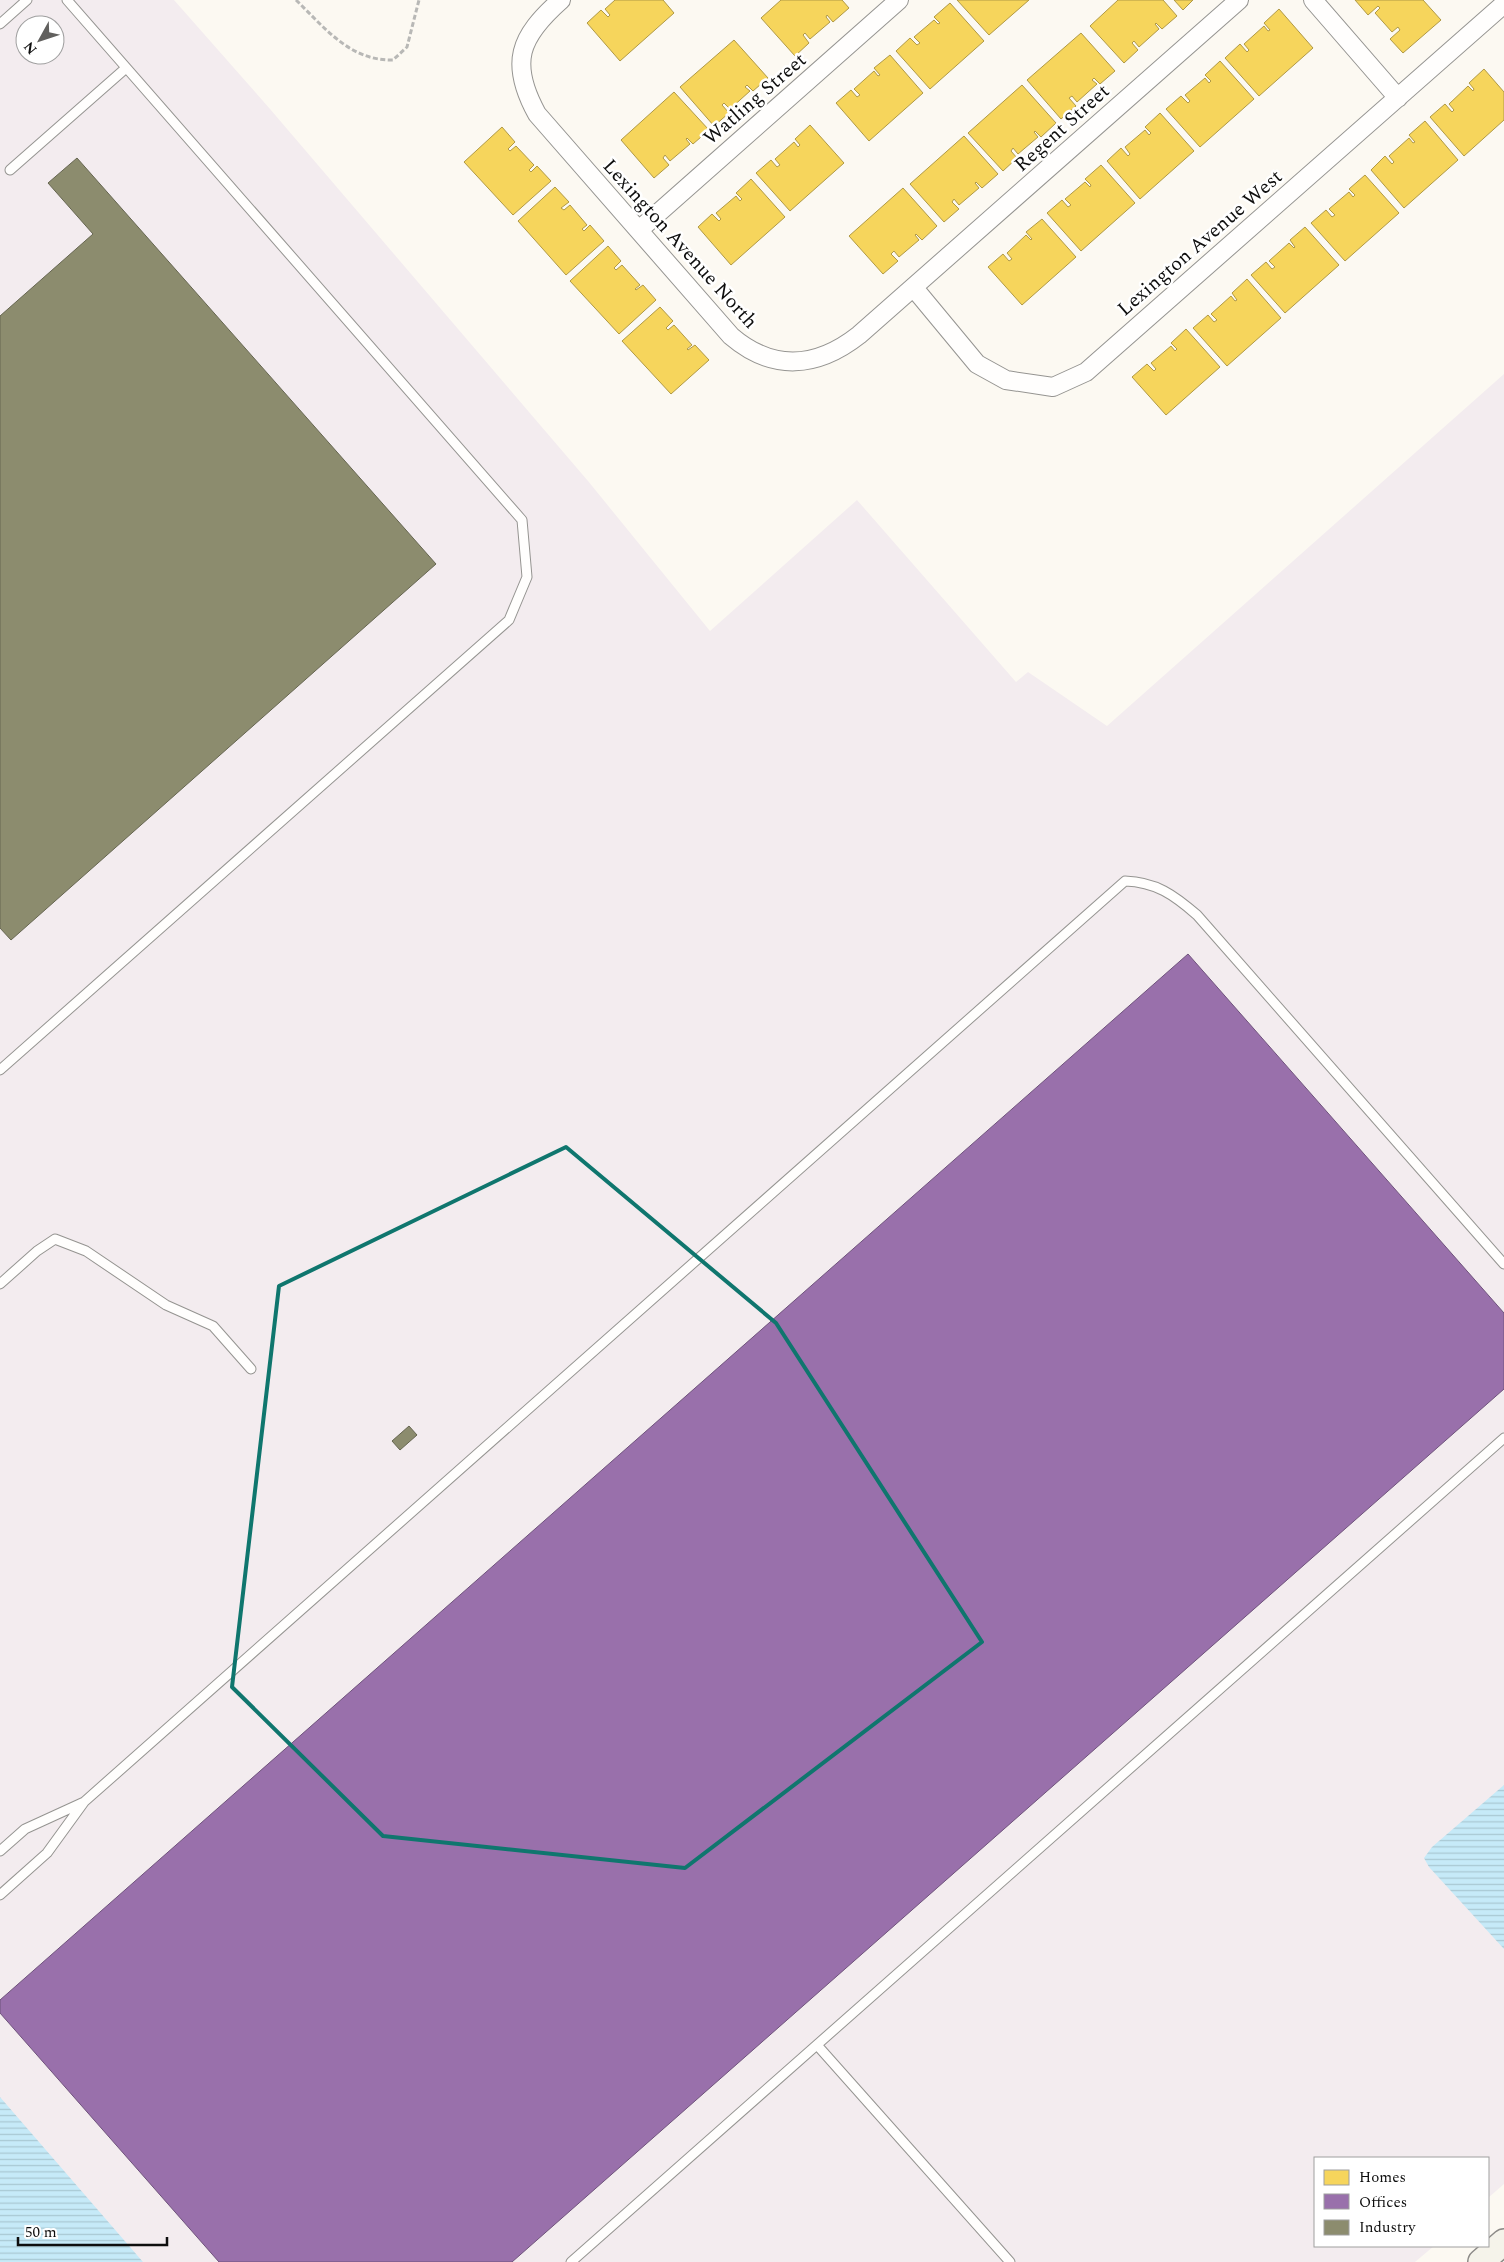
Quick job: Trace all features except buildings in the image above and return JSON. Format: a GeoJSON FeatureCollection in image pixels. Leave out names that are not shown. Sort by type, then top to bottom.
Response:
{"type":"FeatureCollection","features":[{"type":"Feature","properties":{"kind":"street","name":"Lexington Avenue North"},"geometry":{"type":"LineString","coordinates":[[561,0],[538,23],[522,54],[521,74],[525,93],[537,114],[731,336],[742,346],[770,360],[788,362],[826,356],[859,335],[914,288]]}},
{"type":"Feature","properties":{"kind":"street","name":"Watling Street"},"geometry":{"type":"LineString","coordinates":[[639,230],[899,0]]}},
{"type":"Feature","properties":{"kind":"street","name":"Regent Street"},"geometry":{"type":"LineString","coordinates":[[914,288],[1239,0]]}},
{"type":"Feature","properties":{"kind":"street"},"geometry":{"type":"LineString","coordinates":[[1313,0],[1398,98]]}},
{"type":"Feature","properties":{"kind":"street","name":"Lexington Avenue West"},"geometry":{"type":"LineString","coordinates":[[914,288],[977,364],[1006,380],[1053,387],[1086,372],[1504,4]]}},
{"type":"Feature","properties":{"kind":"street"},"geometry":{"type":"LineString","coordinates":[[1481,2262],[1504,2242]]}},
{"type":"Feature","properties":{"kind":"lane"},"geometry":{"type":"LineString","coordinates":[[0,24],[27,0]]}},
{"type":"Feature","properties":{"kind":"lane"},"geometry":{"type":"LineString","coordinates":[[0,1070],[509,620],[527,577],[522,520],[67,0]]}},
{"type":"Feature","properties":{"kind":"lane"},"geometry":{"type":"LineString","coordinates":[[10,170],[126,68]]}},
{"type":"Feature","properties":{"kind":"lane"},"geometry":{"type":"LineString","coordinates":[[0,1895],[47,1853],[84,1802],[1125,882],[1144,882],[1162,890],[1180,901],[1196,916],[1504,1264]]}},
{"type":"Feature","properties":{"kind":"lane"},"geometry":{"type":"LineString","coordinates":[[0,1284],[36,1252],[55,1239],[86,1251],[166,1305],[213,1326],[251,1369]]}},
{"type":"Feature","properties":{"kind":"lane"},"geometry":{"type":"LineString","coordinates":[[571,2262],[1504,1438]]}},
{"type":"Feature","properties":{"kind":"lane"},"geometry":{"type":"LineString","coordinates":[[0,1851],[25,1829],[84,1802]]}},
{"type":"Feature","properties":{"kind":"lane"},"geometry":{"type":"LineString","coordinates":[[817,2045],[1010,2262]]}},
{"type":"Feature","properties":{"kind":"path"},"geometry":{"type":"LineString","coordinates":[[296,0],[342,44],[376,60],[393,60],[407,47],[419,0]]}},
{"type":"Feature","properties":{"kind":"highlighted area"},"geometry":{"type":"Polygon","coordinates":[[[566,1147],[776,1323],[982,1642],[685,1868],[383,1836],[232,1687],[279,1286],[566,1147]]]}},
{"type":"Feature","properties":{"kind":"shaded area"},"geometry":{"type":"Polygon","coordinates":[[[0,0],[174,0],[270,109],[588,481],[710,631],[857,500],[1016,682],[1028,672],[1107,726],[1504,374],[1504,2184],[1489,2197],[1489,2157],[1314,2157],[1314,2247],[1433,2247],[1415,2262],[0,2262],[0,0]]]}},
{"type":"Feature","properties":{"kind":"water"},"geometry":{"type":"Polygon","coordinates":[[[1504,1785],[1504,1949],[1429,1867],[1424,1858],[1432,1847],[1504,1785]]]}},
{"type":"Feature","properties":{"kind":"water"},"geometry":{"type":"Polygon","coordinates":[[[0,2097],[143,2262],[0,2262],[0,2097]]]}}]}
